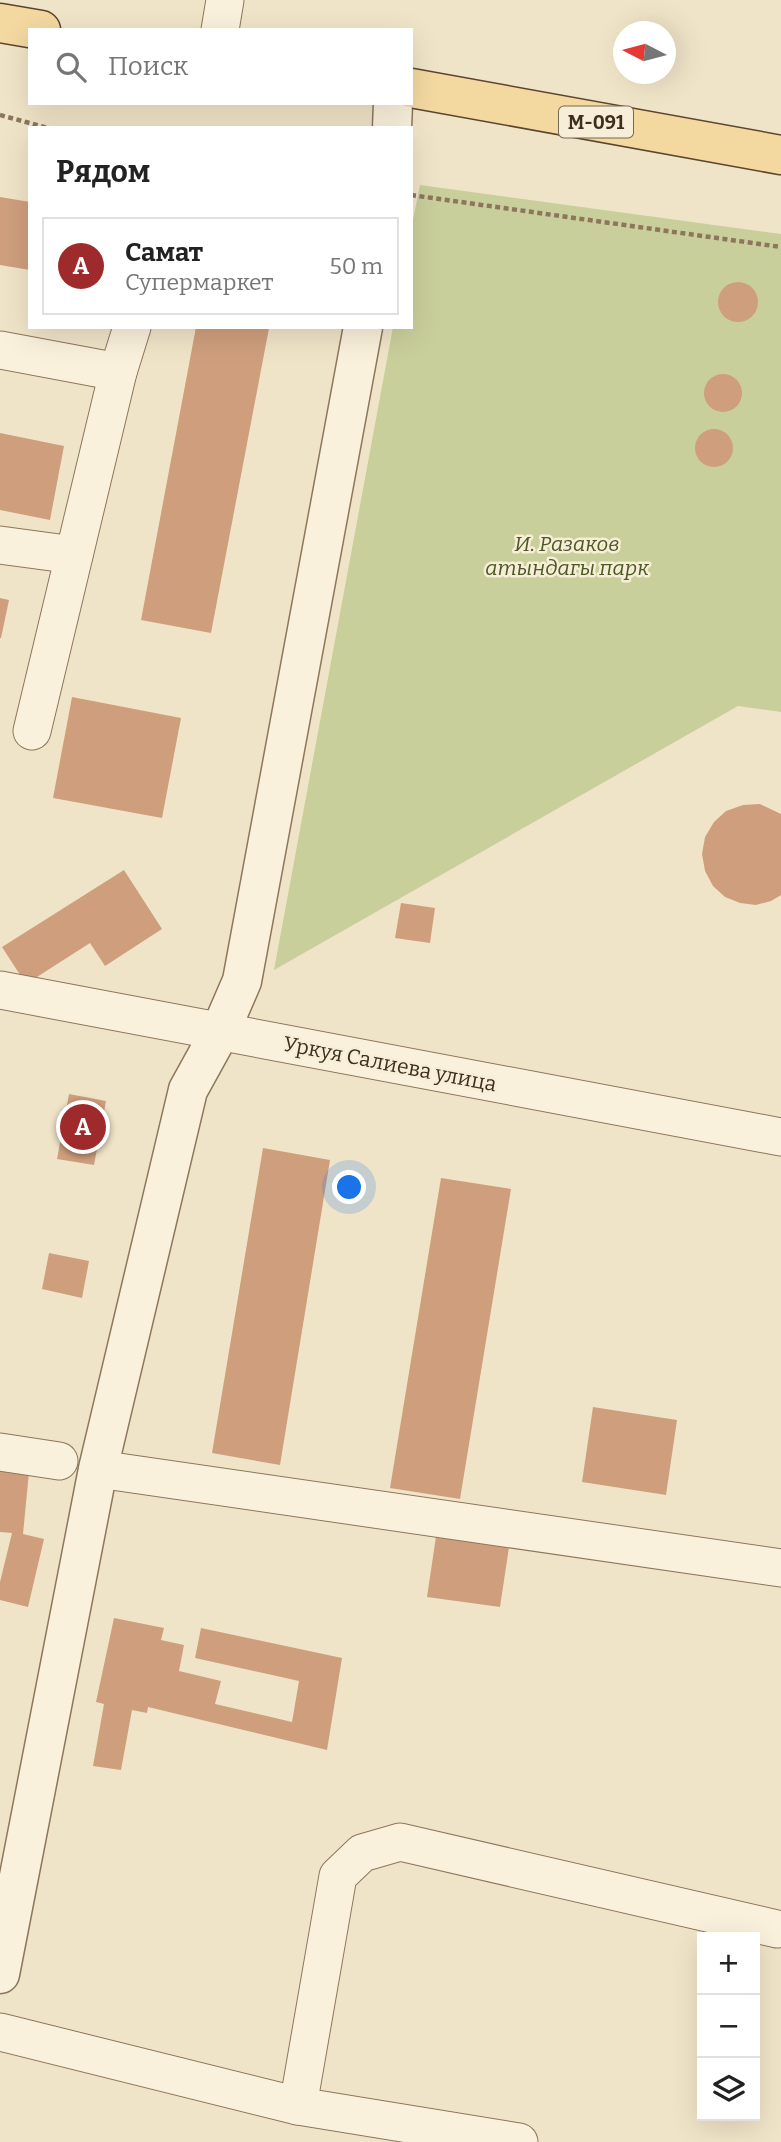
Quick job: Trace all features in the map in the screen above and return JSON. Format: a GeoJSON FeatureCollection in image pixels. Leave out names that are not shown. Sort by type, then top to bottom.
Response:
{"type":"FeatureCollection","features":[{"type":"Feature","properties":{"kind":"main road"},"geometry":{"type":"LineString","coordinates":[[0,23],[29,28]]}},
{"type":"Feature","properties":{"kind":"main road","name":"М-091"},"geometry":{"type":"LineString","coordinates":[[413,88],[781,155]]}},
{"type":"Feature","properties":{"kind":"street"},"geometry":{"type":"LineString","coordinates":[[220,28],[225,0]]}},
{"type":"Feature","properties":{"kind":"street"},"geometry":{"type":"LineString","coordinates":[[392,126],[393,105]]}},
{"type":"Feature","properties":{"kind":"street"},"geometry":{"type":"LineString","coordinates":[[32,731],[118,372],[131,329]]}},
{"type":"Feature","properties":{"kind":"street"},"geometry":{"type":"LineString","coordinates":[[0,1974],[98,1469],[188,1090],[220,1032],[242,981],[363,329]]}},
{"type":"Feature","properties":{"kind":"street"},"geometry":{"type":"LineString","coordinates":[[0,350],[118,372]]}},
{"type":"Feature","properties":{"kind":"street"},"geometry":{"type":"LineString","coordinates":[[0,545],[74,555]]}},
{"type":"Feature","properties":{"kind":"street","name":"Уркуя Салиева улица"},"geometry":{"type":"LineString","coordinates":[[0,990],[781,1137]]}},
{"type":"Feature","properties":{"kind":"street"},"geometry":{"type":"LineString","coordinates":[[0,1452],[59,1461]]}},
{"type":"Feature","properties":{"kind":"street"},"geometry":{"type":"LineString","coordinates":[[98,1469],[781,1568]]}},
{"type":"Feature","properties":{"kind":"street"},"geometry":{"type":"LineString","coordinates":[[298,2106],[338,1876],[362,1853],[400,1842],[777,1928]]}},
{"type":"Feature","properties":{"kind":"street"},"geometry":{"type":"LineString","coordinates":[[0,2032],[298,2106],[519,2142]]}},
{"type":"Feature","properties":{"kind":"path"},"geometry":{"type":"LineString","coordinates":[[0,115],[41,126]]}},
{"type":"Feature","properties":{"kind":"path"},"geometry":{"type":"LineString","coordinates":[[413,195],[781,247]]}},
{"type":"Feature","properties":{"kind":"green space","name":"И. Разаков атындагы парк"},"geometry":{"type":"Polygon","coordinates":[[[420,185],[781,234],[781,712],[738,706],[274,970],[393,329],[413,329],[413,220],[420,185]]]}},
{"type":"Feature","properties":{"kind":"building"},"geometry":{"type":"Polygon","coordinates":[[[0,197],[28,202],[28,270],[0,265],[0,197]]]}},
{"type":"Feature","properties":{"kind":"building"},"geometry":{"type":"Polygon","coordinates":[[[738,282],[746,283],[752,288],[757,294],[757,310],[752,316],[746,321],[738,322],[730,321],[724,316],[719,310],[718,302],[719,294],[724,288],[730,283],[738,282]]]}},
{"type":"Feature","properties":{"kind":"building"},"geometry":{"type":"Polygon","coordinates":[[[196,329],[269,329],[211,633],[141,620],[196,329]]]}},
{"type":"Feature","properties":{"kind":"building"},"geometry":{"type":"Polygon","coordinates":[[[723,374],[736,380],[742,393],[736,406],[723,412],[710,406],[704,393],[710,380],[723,374]]]}},
{"type":"Feature","properties":{"kind":"building"},"geometry":{"type":"Polygon","coordinates":[[[714,429],[727,435],[733,448],[727,461],[714,467],[701,461],[695,448],[701,435],[714,429]]]}},
{"type":"Feature","properties":{"kind":"building"},"geometry":{"type":"Polygon","coordinates":[[[0,433],[64,446],[50,520],[0,510],[0,433]]]}},
{"type":"Feature","properties":{"kind":"building"},"geometry":{"type":"Polygon","coordinates":[[[0,598],[9,600],[1,638],[0,638],[0,598]]]}},
{"type":"Feature","properties":{"kind":"building"},"geometry":{"type":"Polygon","coordinates":[[[72,697],[181,718],[162,818],[53,798],[72,697]]]}},
{"type":"Feature","properties":{"kind":"building"},"geometry":{"type":"Polygon","coordinates":[[[760,804],[781,814],[781,895],[756,905],[725,897],[713,886],[705,871],[702,854],[705,837],[714,822],[726,811],[743,805],[760,804]]]}},
{"type":"Feature","properties":{"kind":"building"},"geometry":{"type":"Polygon","coordinates":[[[124,870],[162,929],[105,966],[90,943],[26,984],[2,947],[124,870]]]}},
{"type":"Feature","properties":{"kind":"building"},"geometry":{"type":"Polygon","coordinates":[[[401,903],[435,908],[430,943],[395,938],[401,903]]]}},
{"type":"Feature","properties":{"kind":"building"},"geometry":{"type":"Polygon","coordinates":[[[69,1094],[106,1101],[94,1165],[57,1159],[69,1094]]]}},
{"type":"Feature","properties":{"kind":"building"},"geometry":{"type":"Polygon","coordinates":[[[263,1148],[330,1160],[280,1465],[212,1453],[263,1148]]]}},
{"type":"Feature","properties":{"kind":"building"},"geometry":{"type":"Polygon","coordinates":[[[441,1178],[511,1189],[460,1499],[390,1488],[441,1178]]]}},
{"type":"Feature","properties":{"kind":"building"},"geometry":{"type":"Polygon","coordinates":[[[49,1253],[89,1261],[82,1298],[42,1289],[49,1253]]]}},
{"type":"Feature","properties":{"kind":"building"},"geometry":{"type":"Polygon","coordinates":[[[593,1407],[677,1420],[666,1495],[582,1482],[593,1407]]]}},
{"type":"Feature","properties":{"kind":"building"},"geometry":{"type":"Polygon","coordinates":[[[0,1459],[30,1462],[23,1534],[44,1539],[28,1607],[0,1600],[0,1582],[12,1533],[0,1532],[0,1459]]]}},
{"type":"Feature","properties":{"kind":"building"},"geometry":{"type":"Polygon","coordinates":[[[438,1523],[511,1534],[500,1607],[427,1597],[438,1523]]]}},
{"type":"Feature","properties":{"kind":"building"},"geometry":{"type":"Polygon","coordinates":[[[114,1618],[164,1628],[161,1640],[184,1645],[179,1671],[221,1681],[215,1704],[292,1722],[299,1681],[195,1658],[201,1628],[342,1658],[327,1750],[148,1707],[147,1713],[132,1710],[121,1770],[93,1766],[104,1704],[96,1702],[114,1618]]]}},
{"type":"Feature","properties":{"kind":"place","name":"Самат"},"geometry":{"type":"Point","coordinates":[83,1127]}}]}
